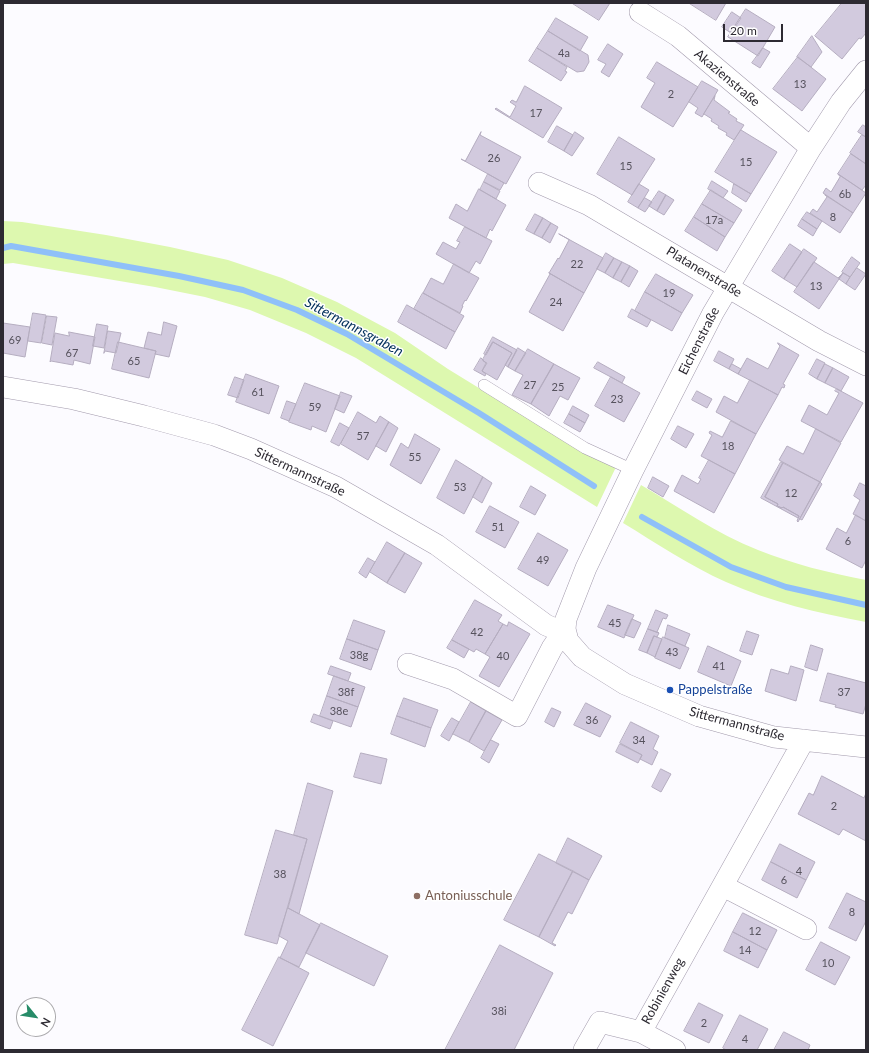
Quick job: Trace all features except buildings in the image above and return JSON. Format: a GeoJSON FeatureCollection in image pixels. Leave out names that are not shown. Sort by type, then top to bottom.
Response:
{"type":"FeatureCollection","features":[{"type":"Feature","properties":{"kind":"street","name":"Akazienstraße"},"geometry":{"type":"LineString","coordinates":[[640,12],[678,36],[810,148]]}},
{"type":"Feature","properties":{"kind":"street","name":"Eichenstraße"},"geometry":{"type":"LineString","coordinates":[[565,629],[566,619],[586,568],[633,470],[728,286],[810,148],[866,71]]}},
{"type":"Feature","properties":{"kind":"street","name":"Platanenstraße"},"geometry":{"type":"LineString","coordinates":[[539,184],[589,205],[728,286],[819,342],[866,365]]}},
{"type":"Feature","properties":{"kind":"street","name":"Sittermannstraße"},"geometry":{"type":"LineString","coordinates":[[3,388],[74,399],[144,416],[214,435],[251,449],[336,488],[437,545],[546,625],[553,628],[565,629],[568,641],[582,658],[625,684],[699,716],[774,737],[866,747]]}},
{"type":"Feature","properties":{"kind":"street"},"geometry":{"type":"LineString","coordinates":[[408,664],[453,679],[517,716],[552,648],[565,629]]}},
{"type":"Feature","properties":{"kind":"street","name":"Robinienweg"},"geometry":{"type":"LineString","coordinates":[[584,1050],[600,1022],[641,1032],[804,740]]}},
{"type":"Feature","properties":{"kind":"street"},"geometry":{"type":"LineString","coordinates":[[723,886],[806,929]]}},
{"type":"Feature","properties":{"kind":"street"},"geometry":{"type":"LineString","coordinates":[[641,1032],[675,1050]]}},
{"type":"Feature","properties":{"kind":"lane"},"geometry":{"type":"LineString","coordinates":[[484,385],[585,448],[633,470]]}},
{"type":"Feature","properties":{"kind":"green space"},"geometry":{"type":"Polygon","coordinates":[[[3,221],[22,222],[106,235],[170,247],[228,260],[282,278],[337,302],[395,333],[448,369],[583,452],[616,467],[597,507],[356,358],[306,333],[250,310],[205,297],[155,287],[13,263],[3,264],[3,221]]]}},
{"type":"Feature","properties":{"kind":"green space"},"geometry":{"type":"Polygon","coordinates":[[[641,485],[743,544],[784,560],[811,568],[866,580],[866,622],[812,611],[777,601],[726,582],[686,562],[623,523],[641,485]]]}},
{"type":"Feature","properties":{"kind":"waterway","name":"Sittermannsgraben"},"geometry":{"type":"LineString","coordinates":[[3,248],[11,246],[179,276],[243,290],[297,310],[347,334],[479,413],[594,486]]}},
{"type":"Feature","properties":{"kind":"waterway","name":"Sittermannsgraben"},"geometry":{"type":"LineString","coordinates":[[642,517],[731,567],[786,587],[866,605]]}},
{"type":"Feature","properties":{"kind":"place","name":"Pappelstraße"},"geometry":{"type":"Point","coordinates":[670,690]}},
{"type":"Feature","properties":{"kind":"place","name":"Antoniusschule"},"geometry":{"type":"Point","coordinates":[417,896]}}]}
